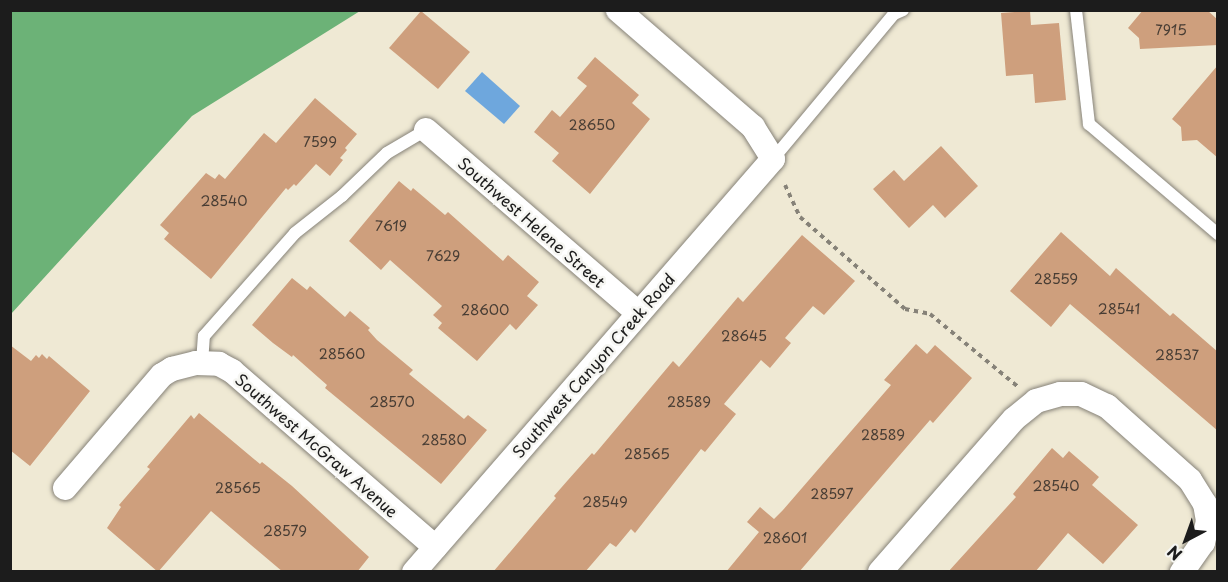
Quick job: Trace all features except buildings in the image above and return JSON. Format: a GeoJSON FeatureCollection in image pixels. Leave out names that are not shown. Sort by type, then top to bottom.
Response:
{"type":"FeatureCollection","features":[{"type":"Feature","properties":{"kind":"street"},"geometry":{"type":"LineString","coordinates":[[618,10],[753,127],[773,159]]}},
{"type":"Feature","properties":{"kind":"street","name":"Southwest Helene Street"},"geometry":{"type":"LineString","coordinates":[[426,130],[638,313]]}},
{"type":"Feature","properties":{"kind":"street","name":"Southwest Canyon Creek Road"},"geometry":{"type":"LineString","coordinates":[[414,572],[773,159]]}},
{"type":"Feature","properties":{"kind":"street","name":"Southwest McGraw Avenue"},"geometry":{"type":"LineString","coordinates":[[65,488],[162,375],[182,366],[202,363],[219,364],[232,371],[435,547]]}},
{"type":"Feature","properties":{"kind":"street"},"geometry":{"type":"LineString","coordinates":[[880,572],[1014,419],[1036,401],[1060,394],[1081,394],[1107,406],[1190,480],[1211,503],[1203,543],[1182,572]]}},
{"type":"Feature","properties":{"kind":"lane"},"geometry":{"type":"LineString","coordinates":[[773,159],[894,14],[903,10]]}},
{"type":"Feature","properties":{"kind":"lane"},"geometry":{"type":"LineString","coordinates":[[1077,10],[1089,124],[1218,234]]}},
{"type":"Feature","properties":{"kind":"lane"},"geometry":{"type":"LineString","coordinates":[[202,363],[204,336],[295,233],[342,196],[387,153],[426,130]]}},
{"type":"Feature","properties":{"kind":"path"},"geometry":{"type":"LineString","coordinates":[[773,159],[800,217],[905,309],[930,314],[1036,401]]}},
{"type":"Feature","properties":{"kind":"green space"},"geometry":{"type":"Polygon","coordinates":[[[11,10],[360,11],[192,116],[11,314],[11,10]]]}},
{"type":"Feature","properties":{"kind":"water"},"geometry":{"type":"Polygon","coordinates":[[[482,72],[520,106],[504,124],[465,91],[482,72]]]}}]}
